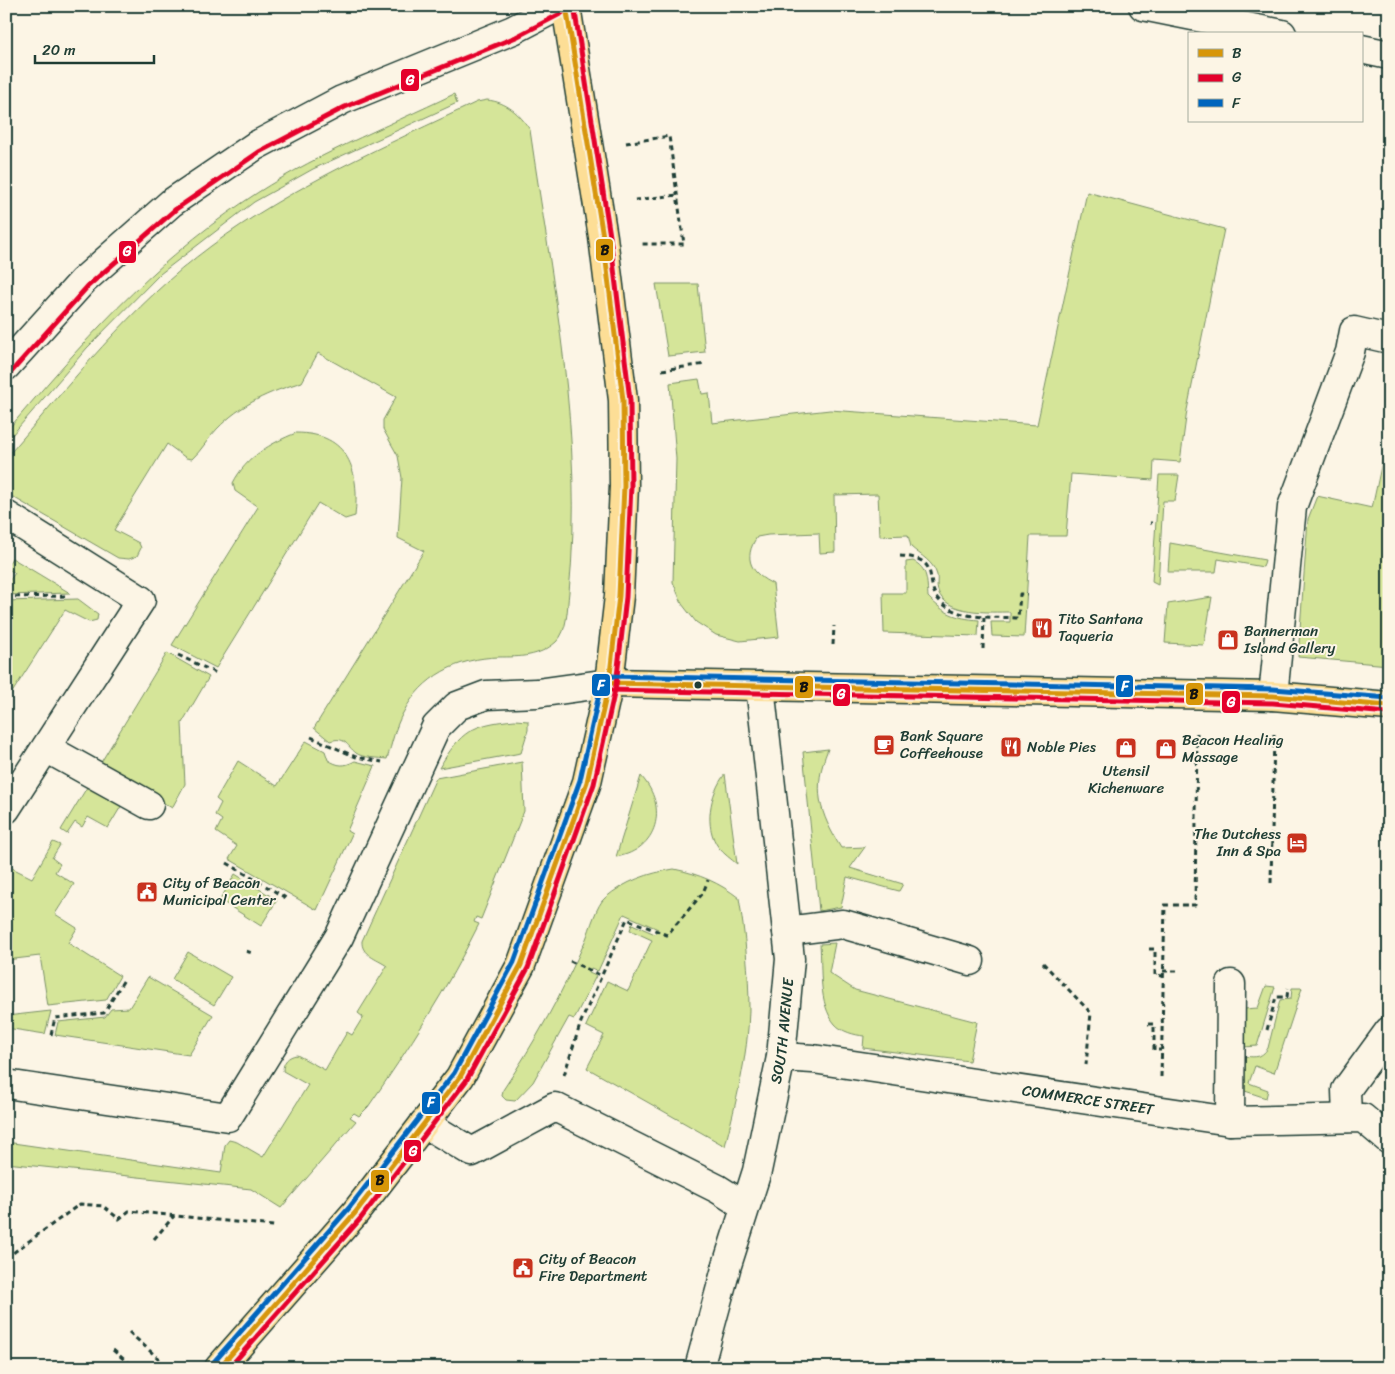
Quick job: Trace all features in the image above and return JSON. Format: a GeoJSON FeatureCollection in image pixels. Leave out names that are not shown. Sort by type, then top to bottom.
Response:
{"type":"FeatureCollection","features":[{"type":"Feature","properties":{"kind":"main road"},"geometry":{"type":"LineString","coordinates":[[219,1368],[355,1213],[460,1077],[522,965],[587,782],[609,684],[620,596],[624,486],[624,400],[603,237],[566,6]]}},
{"type":"Feature","properties":{"kind":"main road"},"geometry":{"type":"LineString","coordinates":[[609,684],[1273,696],[1389,706]]}},
{"type":"Feature","properties":{"kind":"street"},"geometry":{"type":"LineString","coordinates":[[6,366],[83,280],[163,209],[255,146],[342,100],[513,30],[559,6]]}},
{"type":"Feature","properties":{"kind":"street"},"geometry":{"type":"LineString","coordinates":[[1143,6],[1272,32]]}},
{"type":"Feature","properties":{"kind":"street"},"geometry":{"type":"LineString","coordinates":[[1362,49],[1389,55]]}},
{"type":"Feature","properties":{"kind":"street"},"geometry":{"type":"LineString","coordinates":[[1273,696],[1292,507],[1350,352],[1354,330],[1389,339]]}},
{"type":"Feature","properties":{"kind":"street"},"geometry":{"type":"LineString","coordinates":[[6,516],[141,600],[6,809]]}},
{"type":"Feature","properties":{"kind":"street"},"geometry":{"type":"LineString","coordinates":[[6,1084],[228,1117],[339,937],[436,727],[457,706],[486,695],[537,693],[609,684]]}},
{"type":"Feature","properties":{"kind":"street","name":"SOUTH AVENUE"},"geometry":{"type":"LineString","coordinates":[[699,1368],[745,1206],[757,1171],[781,1057],[790,959],[760,686]]}},
{"type":"Feature","properties":{"kind":"street"},"geometry":{"type":"LineString","coordinates":[[46,748],[149,805]]}},
{"type":"Feature","properties":{"kind":"street"},"geometry":{"type":"LineString","coordinates":[[787,931],[843,924],[970,961]]}},
{"type":"Feature","properties":{"kind":"street"},"geometry":{"type":"LineString","coordinates":[[1230,1121],[1231,984]]}},
{"type":"Feature","properties":{"kind":"street"},"geometry":{"type":"LineString","coordinates":[[1347,1118],[1346,1090],[1389,1031]]}},
{"type":"Feature","properties":{"kind":"street","name":"COMMERCE STREET"},"geometry":{"type":"LineString","coordinates":[[781,1057],[1230,1121],[1363,1118],[1389,1140]]}},
{"type":"Feature","properties":{"kind":"street"},"geometry":{"type":"LineString","coordinates":[[424,1123],[472,1152],[555,1107],[718,1189],[745,1206]]}},
{"type":"Feature","properties":{"kind":"path"},"geometry":{"type":"LineString","coordinates":[[626,143],[669,136],[684,244],[642,244]]}},
{"type":"Feature","properties":{"kind":"path"},"geometry":{"type":"LineString","coordinates":[[635,200],[677,195]]}},
{"type":"Feature","properties":{"kind":"path"},"geometry":{"type":"LineString","coordinates":[[662,370],[706,364]]}},
{"type":"Feature","properties":{"kind":"path"},"geometry":{"type":"LineString","coordinates":[[900,556],[914,556],[927,565],[932,578],[933,591],[942,604],[959,614],[1018,618],[1020,594],[1027,594]]}},
{"type":"Feature","properties":{"kind":"path"},"geometry":{"type":"LineString","coordinates":[[6,597],[71,596]]}},
{"type":"Feature","properties":{"kind":"path"},"geometry":{"type":"LineString","coordinates":[[983,649],[984,616]]}},
{"type":"Feature","properties":{"kind":"path"},"geometry":{"type":"LineString","coordinates":[[833,645],[834,626]]}},
{"type":"Feature","properties":{"kind":"path"},"geometry":{"type":"LineString","coordinates":[[178,654],[218,674]]}},
{"type":"Feature","properties":{"kind":"path"},"geometry":{"type":"LineString","coordinates":[[1160,1086],[1165,905],[1195,905],[1197,732]]}},
{"type":"Feature","properties":{"kind":"path"},"geometry":{"type":"LineString","coordinates":[[1271,883],[1274,733]]}},
{"type":"Feature","properties":{"kind":"path"},"geometry":{"type":"LineString","coordinates":[[311,738],[356,757],[376,761]]}},
{"type":"Feature","properties":{"kind":"path"},"geometry":{"type":"LineString","coordinates":[[226,863],[286,898]]}},
{"type":"Feature","properties":{"kind":"path"},"geometry":{"type":"LineString","coordinates":[[555,1107],[581,1022],[627,918],[666,935],[703,893],[708,880]]}},
{"type":"Feature","properties":{"kind":"path"},"geometry":{"type":"LineString","coordinates":[[1149,950],[1155,950],[1155,975],[1163,976]]}},
{"type":"Feature","properties":{"kind":"path"},"geometry":{"type":"LineString","coordinates":[[246,951],[252,954]]}},
{"type":"Feature","properties":{"kind":"path"},"geometry":{"type":"LineString","coordinates":[[570,961],[602,976]]}},
{"type":"Feature","properties":{"kind":"path"},"geometry":{"type":"LineString","coordinates":[[1043,963],[1091,1013],[1085,1070]]}},
{"type":"Feature","properties":{"kind":"path"},"geometry":{"type":"LineString","coordinates":[[1164,970],[1178,971]]}},
{"type":"Feature","properties":{"kind":"path"},"geometry":{"type":"LineString","coordinates":[[51,1035],[55,1018],[104,1013],[124,978]]}},
{"type":"Feature","properties":{"kind":"path"},"geometry":{"type":"LineString","coordinates":[[1276,997],[1287,997],[1288,988]]}},
{"type":"Feature","properties":{"kind":"path"},"geometry":{"type":"LineString","coordinates":[[1148,1024],[1154,1024],[1154,1050],[1162,1050]]}},
{"type":"Feature","properties":{"kind":"path"},"geometry":{"type":"LineString","coordinates":[[6,1258],[80,1204],[103,1206],[119,1220],[128,1211],[274,1226]]}},
{"type":"Feature","properties":{"kind":"path"},"geometry":{"type":"LineString","coordinates":[[154,1238],[174,1216]]}},
{"type":"Feature","properties":{"kind":"path"},"geometry":{"type":"LineString","coordinates":[[129,1332],[159,1359]]}},
{"type":"Feature","properties":{"kind":"path"},"geometry":{"type":"LineString","coordinates":[[113,1350],[134,1368]]}},
{"type":"Feature","properties":{"kind":"green space"},"geometry":{"type":"Polygon","coordinates":[[[454,94],[457,103],[313,169],[254,202],[160,274],[87,348],[6,442],[6,432],[89,338],[147,279],[211,225],[269,185],[295,170],[454,94]]]}},
{"type":"Feature","properties":{"kind":"green space"},"geometry":{"type":"Polygon","coordinates":[[[487,100],[507,106],[522,119],[530,130],[548,245],[564,361],[573,476],[573,534],[565,626],[556,642],[543,651],[522,656],[484,658],[469,661],[443,671],[431,679],[411,700],[400,718],[387,759],[366,757],[356,753],[342,740],[330,741],[314,728],[424,551],[398,538],[402,478],[398,456],[383,429],[383,420],[396,397],[318,353],[302,382],[256,400],[226,420],[192,459],[186,458],[167,444],[114,530],[139,543],[141,548],[137,556],[129,559],[118,558],[6,493],[6,458],[102,346],[128,319],[182,269],[211,246],[242,224],[307,185],[408,134],[477,102],[487,100]]]}},
{"type":"Feature","properties":{"kind":"green space"},"geometry":{"type":"Polygon","coordinates":[[[1087,192],[1224,229],[1187,410],[1180,462],[1154,460],[1153,480],[1071,474],[1066,536],[1030,536],[1024,637],[992,636],[991,622],[1010,622],[1010,612],[969,610],[959,608],[943,599],[937,589],[935,570],[930,562],[911,547],[908,535],[880,536],[878,494],[834,495],[835,552],[820,553],[819,533],[757,537],[750,552],[750,559],[755,571],[773,584],[779,637],[740,641],[716,635],[696,622],[682,604],[673,582],[676,459],[670,383],[699,379],[702,394],[709,393],[712,423],[830,410],[1037,425],[1087,192]]]}},
{"type":"Feature","properties":{"kind":"green space"},"geometry":{"type":"Polygon","coordinates":[[[656,284],[698,284],[705,352],[668,356],[656,284]]]}},
{"type":"Feature","properties":{"kind":"green space"},"geometry":{"type":"Polygon","coordinates":[[[1389,430],[1389,665],[1298,657],[1308,519],[1317,496],[1372,508],[1389,430]]]}},
{"type":"Feature","properties":{"kind":"green space"},"geometry":{"type":"Polygon","coordinates":[[[296,433],[314,435],[328,440],[339,447],[347,458],[353,470],[355,484],[355,516],[345,519],[318,503],[216,668],[172,645],[258,507],[235,491],[233,483],[238,474],[260,452],[277,441],[296,433]]]}},
{"type":"Feature","properties":{"kind":"green space"},"geometry":{"type":"Polygon","coordinates":[[[1159,475],[1179,475],[1175,501],[1163,501],[1158,585],[1152,582],[1159,475]]]}},
{"type":"Feature","properties":{"kind":"green space"},"geometry":{"type":"Polygon","coordinates":[[[1170,543],[1265,560],[1263,567],[1218,559],[1216,572],[1168,572],[1170,543]]]}},
{"type":"Feature","properties":{"kind":"green space"},"geometry":{"type":"Polygon","coordinates":[[[12,558],[70,593],[6,595],[6,585],[15,573],[6,568],[12,558]]]}},
{"type":"Feature","properties":{"kind":"green space"},"geometry":{"type":"Polygon","coordinates":[[[913,561],[922,567],[927,581],[928,597],[951,614],[979,620],[978,636],[884,633],[883,593],[906,593],[906,562],[913,561]]]}},
{"type":"Feature","properties":{"kind":"green space"},"geometry":{"type":"Polygon","coordinates":[[[1212,597],[1204,645],[1165,643],[1168,604],[1212,597]]]}},
{"type":"Feature","properties":{"kind":"green space"},"geometry":{"type":"Polygon","coordinates":[[[78,599],[98,614],[97,620],[89,622],[65,610],[6,702],[6,601],[78,599]]]}},
{"type":"Feature","properties":{"kind":"green space"},"geometry":{"type":"Polygon","coordinates":[[[167,653],[209,677],[182,723],[185,784],[172,808],[100,764],[167,653]]]}},
{"type":"Feature","properties":{"kind":"green space"},"geometry":{"type":"Polygon","coordinates":[[[515,720],[528,721],[528,730],[521,753],[439,768],[454,745],[469,732],[488,724],[515,720]]]}},
{"type":"Feature","properties":{"kind":"green space"},"geometry":{"type":"Polygon","coordinates":[[[306,741],[325,751],[328,760],[335,764],[344,765],[355,761],[375,766],[347,831],[352,834],[317,910],[229,859],[237,846],[216,832],[222,820],[215,815],[221,803],[216,799],[238,761],[277,786],[306,741]]]}},
{"type":"Feature","properties":{"kind":"green space"},"geometry":{"type":"Polygon","coordinates":[[[828,749],[820,776],[819,788],[820,800],[827,823],[841,848],[865,847],[850,868],[903,884],[899,891],[847,877],[841,907],[819,911],[803,752],[828,749]]]}},
{"type":"Feature","properties":{"kind":"green space"},"geometry":{"type":"Polygon","coordinates":[[[522,762],[524,811],[481,919],[476,917],[474,922],[479,924],[467,948],[427,1018],[368,1107],[359,1116],[354,1113],[350,1117],[356,1121],[281,1208],[251,1189],[6,1163],[6,1142],[221,1173],[225,1145],[229,1140],[237,1142],[263,1157],[308,1085],[283,1071],[285,1062],[297,1055],[325,1070],[347,1032],[352,1035],[363,1017],[358,1013],[387,966],[374,959],[364,950],[362,941],[436,778],[522,762]]]}},
{"type":"Feature","properties":{"kind":"green space"},"geometry":{"type":"Polygon","coordinates":[[[725,774],[737,864],[719,848],[711,830],[710,810],[712,800],[725,774]]]}},
{"type":"Feature","properties":{"kind":"green space"},"geometry":{"type":"Polygon","coordinates":[[[641,776],[650,788],[655,801],[655,826],[642,846],[630,853],[616,857],[641,776]]]}},
{"type":"Feature","properties":{"kind":"green space"},"geometry":{"type":"Polygon","coordinates":[[[89,784],[123,803],[108,828],[88,817],[82,827],[75,822],[67,834],[61,830],[89,784]]]}},
{"type":"Feature","properties":{"kind":"green space"},"geometry":{"type":"Polygon","coordinates":[[[53,842],[60,845],[52,858],[60,864],[55,872],[74,884],[55,914],[77,928],[68,943],[120,976],[106,1000],[48,1006],[40,956],[6,960],[6,865],[32,878],[53,842]]]}},
{"type":"Feature","properties":{"kind":"green space"},"geometry":{"type":"Polygon","coordinates":[[[674,869],[709,880],[739,898],[745,940],[749,1010],[741,1079],[725,1146],[587,1068],[604,1035],[586,1026],[607,981],[628,991],[652,940],[630,930],[632,924],[655,934],[658,929],[624,914],[598,971],[591,968],[589,973],[596,976],[574,1019],[569,1017],[533,1082],[515,1101],[506,1100],[502,1096],[503,1090],[558,997],[602,901],[629,882],[646,875],[674,869]]]}},
{"type":"Feature","properties":{"kind":"green space"},"geometry":{"type":"Polygon","coordinates":[[[235,874],[277,900],[261,926],[220,900],[235,874]]]}},
{"type":"Feature","properties":{"kind":"green space"},"geometry":{"type":"Polygon","coordinates":[[[835,943],[829,973],[855,990],[977,1022],[969,1061],[863,1048],[864,1036],[849,1033],[838,1027],[826,1007],[821,975],[820,944],[835,943]]]}},
{"type":"Feature","properties":{"kind":"green space"},"geometry":{"type":"Polygon","coordinates":[[[188,952],[231,977],[214,1005],[172,979],[188,952]]]}},
{"type":"Feature","properties":{"kind":"green space"},"geometry":{"type":"Polygon","coordinates":[[[148,977],[213,1015],[189,1055],[55,1035],[58,1022],[105,1017],[111,1009],[129,1008],[148,977]]]}},
{"type":"Feature","properties":{"kind":"green space"},"geometry":{"type":"Polygon","coordinates":[[[1266,986],[1275,987],[1257,1046],[1243,1047],[1244,1009],[1258,1008],[1266,986]]]}},
{"type":"Feature","properties":{"kind":"green space"},"geometry":{"type":"Polygon","coordinates":[[[1292,988],[1302,988],[1274,1073],[1255,1066],[1249,1083],[1268,1090],[1266,1098],[1242,1090],[1243,1056],[1260,1056],[1268,1048],[1280,1000],[1291,999],[1292,988]]]}},
{"type":"Feature","properties":{"kind":"green space"},"geometry":{"type":"Polygon","coordinates":[[[51,1011],[45,1034],[6,1028],[6,1016],[51,1011]]]}},
{"type":"Feature","properties":{"kind":"transit line","name":"B"},"geometry":{"type":"LineString","coordinates":[[219,1368],[355,1213],[460,1077],[521,965],[587,782],[609,683],[619,596],[624,486],[623,400],[603,237],[566,6]]}},
{"type":"Feature","properties":{"kind":"transit line","name":"G"},"geometry":{"type":"LineString","coordinates":[[229,1368],[361,1218],[466,1081],[528,968],[594,784],[616,685],[626,597],[631,486],[630,400],[610,236],[574,6]]}},
{"type":"Feature","properties":{"kind":"transit line","name":"G"},"geometry":{"type":"LineString","coordinates":[[12,371],[88,286],[176,209],[259,152],[345,107],[516,37],[562,13]]}},
{"type":"Feature","properties":{"kind":"transit line","name":"F"},"geometry":{"type":"LineString","coordinates":[[213,1363],[349,1208],[454,1073],[514,962],[580,780],[602,681],[606,676],[1273,689],[1389,698]]}},
{"type":"Feature","properties":{"kind":"transit line","name":"B"},"geometry":{"type":"LineString","coordinates":[[609,683],[1273,696],[1389,706]]}},
{"type":"Feature","properties":{"kind":"transit line","name":"G"},"geometry":{"type":"LineString","coordinates":[[609,690],[1273,703],[1388,713]]}},
{"type":"Feature","properties":{"kind":"place","name":"Tito Santana Taqueria"},"geometry":{"type":"Point","coordinates":[1042,628]}},
{"type":"Feature","properties":{"kind":"place","name":"Bannerman Island Gallery"},"geometry":{"type":"Point","coordinates":[1228,640]}},
{"type":"Feature","properties":{"kind":"place","name":"Bank Square Coffeehouse"},"geometry":{"type":"Point","coordinates":[884,745]}},
{"type":"Feature","properties":{"kind":"place","name":"Noble Pies"},"geometry":{"type":"Point","coordinates":[1011,747]}},
{"type":"Feature","properties":{"kind":"place","name":"Utensil Kichenware"},"geometry":{"type":"Point","coordinates":[1126,748]}},
{"type":"Feature","properties":{"kind":"place","name":"Beacon Healing Massage"},"geometry":{"type":"Point","coordinates":[1166,749]}},
{"type":"Feature","properties":{"kind":"place","name":"The Dutchess Inn & Spa"},"geometry":{"type":"Point","coordinates":[1297,843]}},
{"type":"Feature","properties":{"kind":"place","name":"City of Beacon Municipal Center"},"geometry":{"type":"Point","coordinates":[147,892]}},
{"type":"Feature","properties":{"kind":"place","name":"City of Beacon Fire Department"},"geometry":{"type":"Point","coordinates":[523,1268]}}]}
